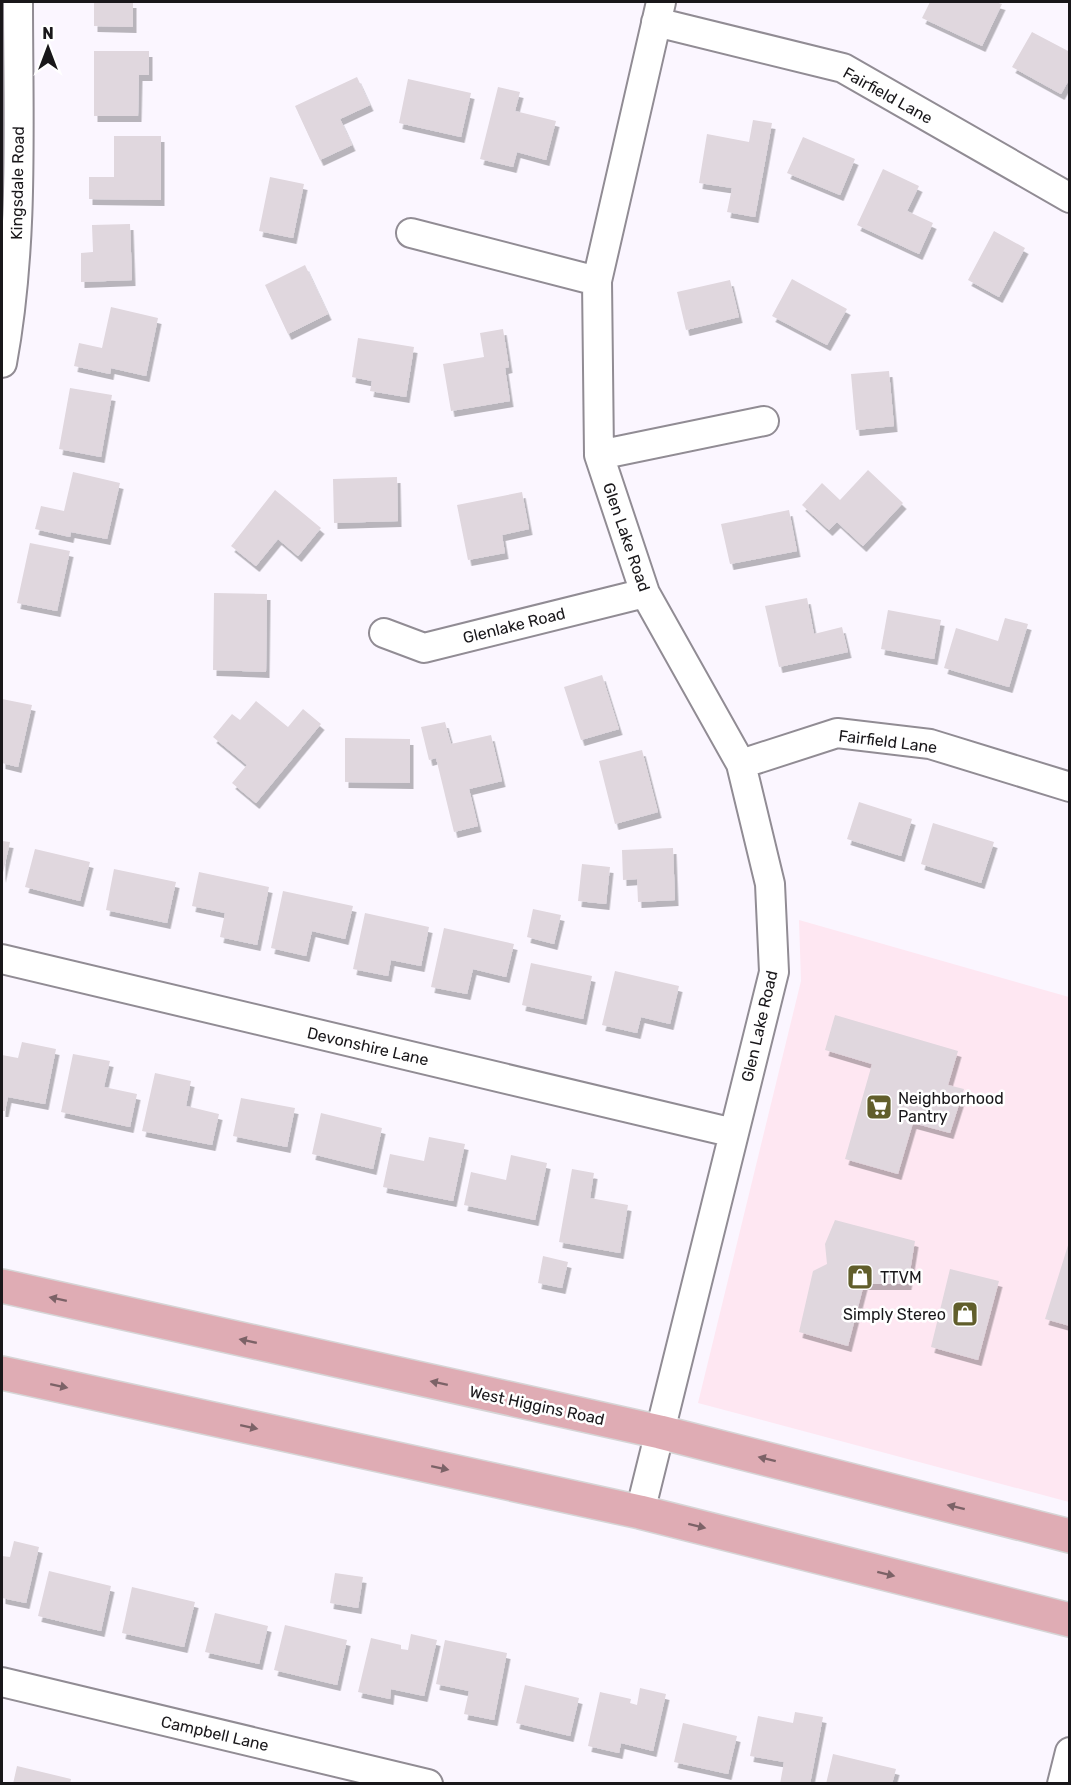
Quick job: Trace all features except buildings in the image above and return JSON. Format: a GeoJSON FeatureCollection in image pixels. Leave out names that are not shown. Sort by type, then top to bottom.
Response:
{"type":"FeatureCollection","features":[{"type":"Feature","properties":{"kind":"main road","name":"West Higgins Road"},"geometry":{"type":"LineString","coordinates":[[2,1287],[660,1432],[1070,1536]]}},
{"type":"Feature","properties":{"kind":"main road"},"geometry":{"type":"LineString","coordinates":[[2,1374],[640,1512],[1070,1620]]}},
{"type":"Feature","properties":{"kind":"street","name":"Kingsdale Road"},"geometry":{"type":"LineString","coordinates":[[2,363],[12,298],[17,238],[18,2]]}},
{"type":"Feature","properties":{"kind":"street","name":"Fairfield Lane"},"geometry":{"type":"LineString","coordinates":[[658,12],[843,68],[1070,198]]}},
{"type":"Feature","properties":{"kind":"street","name":"Glen Lake Road"},"geometry":{"type":"LineString","coordinates":[[640,1512],[774,972],[770,884],[741,764],[645,593],[599,455],[597,281],[658,12]]}},
{"type":"Feature","properties":{"kind":"street"},"geometry":{"type":"LineString","coordinates":[[411,232],[597,281]]}},
{"type":"Feature","properties":{"kind":"street"},"geometry":{"type":"LineString","coordinates":[[599,455],[764,421]]}},
{"type":"Feature","properties":{"kind":"street","name":"Glenlake Road"},"geometry":{"type":"LineString","coordinates":[[384,633],[424,648],[645,593]]}},
{"type":"Feature","properties":{"kind":"street","name":"Fairfield Lane"},"geometry":{"type":"LineString","coordinates":[[741,764],[837,733],[930,744],[1070,787]]}},
{"type":"Feature","properties":{"kind":"street","name":"Devonshire Lane"},"geometry":{"type":"LineString","coordinates":[[2,959],[734,1133]]}},
{"type":"Feature","properties":{"kind":"street","name":"Campbell Lane"},"geometry":{"type":"LineString","coordinates":[[2,1682],[428,1784]]}},
{"type":"Feature","properties":{"kind":"street"},"geometry":{"type":"LineString","coordinates":[[1062,1784],[1070,1752]]}},
{"type":"Feature","properties":{"kind":"shaded area"},"geometry":{"type":"Polygon","coordinates":[[[799,920],[1069,997],[1069,1502],[698,1403],[801,981],[799,920]]]}},
{"type":"Feature","properties":{"kind":"place","name":"Neighborhood Pantry"},"geometry":{"type":"Point","coordinates":[879,1107]}},
{"type":"Feature","properties":{"kind":"place","name":"TTVM"},"geometry":{"type":"Point","coordinates":[860,1277]}},
{"type":"Feature","properties":{"kind":"place","name":"Simply Stereo"},"geometry":{"type":"Point","coordinates":[965,1314]}}]}
